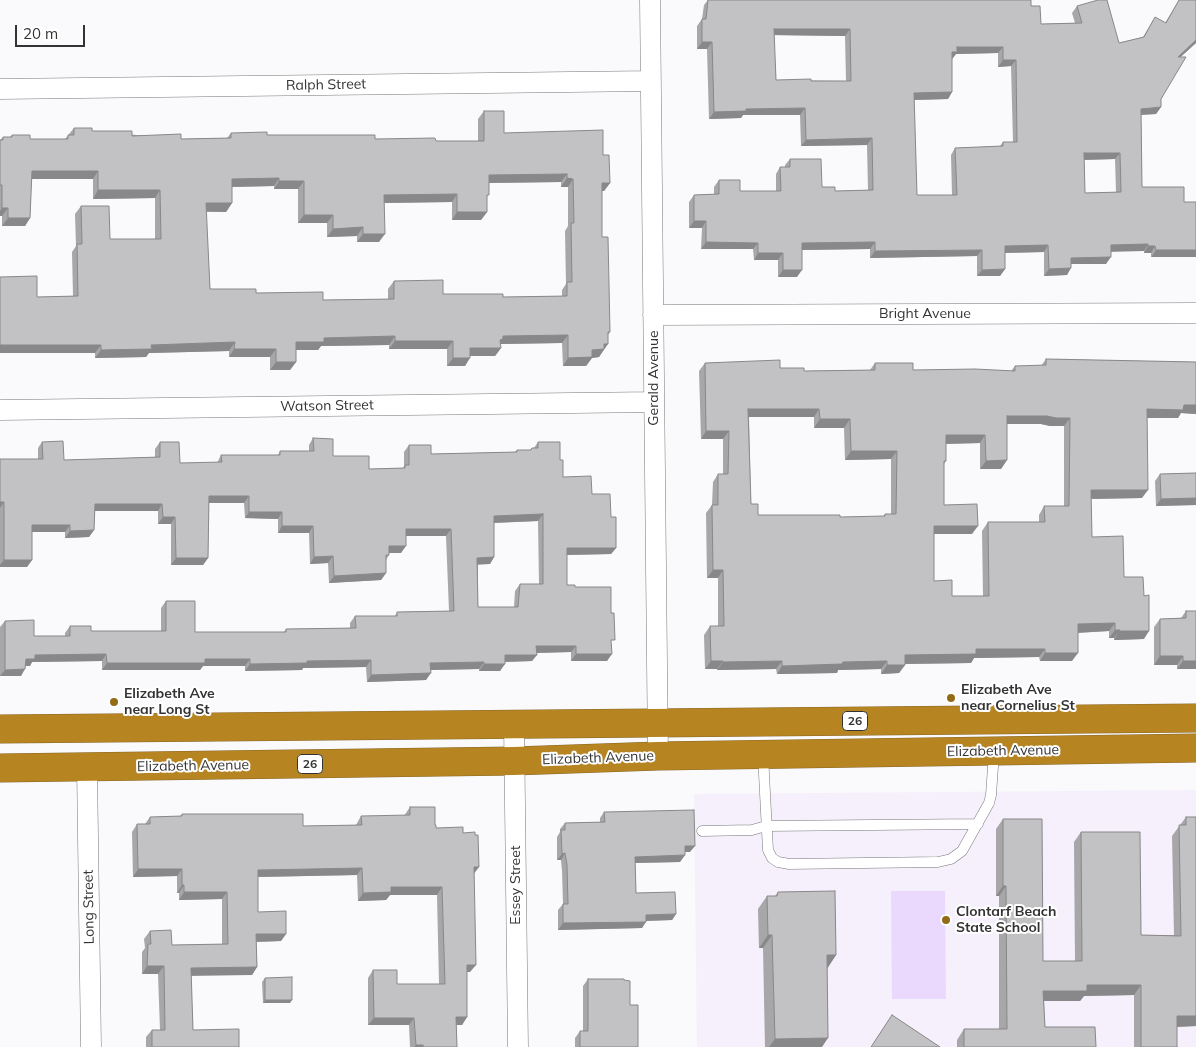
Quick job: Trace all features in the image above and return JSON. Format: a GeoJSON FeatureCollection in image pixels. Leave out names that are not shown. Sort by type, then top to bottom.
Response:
{"type":"FeatureCollection","features":[{"type":"Feature","properties":{"kind":"highway","name":"26"},"geometry":{"type":"LineString","coordinates":[[0,730],[1196,718]]}},
{"type":"Feature","properties":{"kind":"highway","name":"Elizabeth Avenue"},"geometry":{"type":"LineString","coordinates":[[0,768],[514,761],[658,756],[1196,748]]}},
{"type":"Feature","properties":{"kind":"street","name":"Gerald Avenue"},"geometry":{"type":"LineString","coordinates":[[650,0],[658,756]]}},
{"type":"Feature","properties":{"kind":"street","name":"Ralph Street"},"geometry":{"type":"LineString","coordinates":[[0,89],[651,81]]}},
{"type":"Feature","properties":{"kind":"street","name":"Bright Avenue"},"geometry":{"type":"LineString","coordinates":[[653,315],[1196,312]]}},
{"type":"Feature","properties":{"kind":"street","name":"Watson Street"},"geometry":{"type":"LineString","coordinates":[[0,410],[654,402]]}},
{"type":"Feature","properties":{"kind":"street","name":"Essey Street"},"geometry":{"type":"LineString","coordinates":[[514,724],[518,1047]]}},
{"type":"Feature","properties":{"kind":"street","name":"Long Street"},"geometry":{"type":"LineString","coordinates":[[87,767],[91,1047]]}},
{"type":"Feature","properties":{"kind":"lane"},"geometry":{"type":"LineString","coordinates":[[763,755],[768,850],[772,858],[782,864],[888,863],[938,862],[951,859],[962,851],[989,803],[994,751]]}},
{"type":"Feature","properties":{"kind":"lane"},"geometry":{"type":"LineString","coordinates":[[702,831],[752,830],[766,826],[978,824]]}},
{"type":"Feature","properties":{"kind":"shaded area","name":"Clontarf Beach State School"},"geometry":{"type":"Polygon","coordinates":[[[1196,790],[1196,1047],[697,1047],[694,794],[1196,790]]]}},
{"type":"Feature","properties":{"kind":"shaded area"},"geometry":{"type":"Polygon","coordinates":[[[891,891],[945,891],[946,999],[892,999],[891,891]]]}},
{"type":"Feature","properties":{"kind":"building"},"geometry":{"type":"Polygon","coordinates":[[[708,0],[1031,0],[1031,6],[1040,6],[1041,24],[1082,23],[1077,6],[1098,0],[1107,0],[1119,43],[1144,37],[1155,17],[1166,23],[1179,0],[1196,0],[1196,40],[1178,57],[1186,57],[1161,99],[1161,107],[1141,109],[1142,187],[1184,187],[1184,202],[1196,202],[1196,250],[1156,250],[1155,246],[1148,246],[1148,244],[1111,245],[1111,257],[1071,258],[1071,268],[1049,269],[1048,245],[1005,246],[1005,269],[982,270],[982,250],[875,251],[875,242],[802,243],[802,270],[783,270],[783,253],[758,253],[758,243],[706,242],[706,221],[694,221],[694,195],[719,194],[719,180],[740,180],[740,191],[781,191],[780,167],[790,167],[790,159],[821,159],[822,187],[835,187],[835,191],[873,190],[872,138],[806,140],[805,108],[746,109],[746,111],[714,112],[712,42],[702,42],[702,19],[706,19],[708,0]],[[774,29],[776,80],[851,81],[850,29],[774,29]],[[957,47],[957,52],[952,52],[952,92],[914,93],[917,195],[957,195],[955,148],[1003,146],[1003,142],[1017,142],[1016,60],[1003,60],[1003,47],[957,47]],[[1084,153],[1085,193],[1121,192],[1120,153],[1084,153]]]}},
{"type":"Feature","properties":{"kind":"building"},"geometry":{"type":"Polygon","coordinates":[[[484,111],[504,111],[504,133],[603,130],[603,155],[609,155],[610,183],[602,183],[602,237],[608,237],[610,332],[608,332],[608,344],[604,344],[604,349],[592,350],[592,357],[568,358],[568,335],[503,336],[503,339],[500,340],[501,348],[470,348],[470,358],[453,358],[453,341],[395,341],[395,336],[324,338],[324,342],[296,342],[296,362],[276,362],[276,349],[234,349],[235,342],[151,345],[152,349],[101,350],[101,345],[0,345],[0,277],[37,276],[37,297],[78,296],[77,244],[82,244],[81,206],[109,206],[110,239],[161,239],[160,190],[98,190],[98,171],[32,171],[30,218],[8,218],[8,208],[2,208],[2,185],[0,185],[0,140],[3,140],[3,137],[30,135],[30,139],[68,139],[68,135],[74,135],[74,128],[92,128],[92,131],[132,131],[132,136],[181,134],[181,139],[231,138],[231,133],[267,132],[267,135],[375,135],[375,139],[435,138],[436,141],[484,141],[484,111]],[[567,174],[489,175],[487,212],[457,212],[457,194],[384,195],[385,234],[363,234],[363,227],[333,229],[333,215],[304,215],[304,181],[279,181],[279,178],[232,179],[232,203],[206,203],[210,289],[256,289],[256,293],[323,292],[323,300],[394,299],[394,281],[443,280],[443,294],[503,294],[503,297],[567,296],[567,282],[572,282],[571,223],[574,223],[573,179],[567,178],[567,174]]]}},
{"type":"Feature","properties":{"kind":"building"},"geometry":{"type":"Polygon","coordinates":[[[1046,359],[1196,362],[1196,405],[1184,405],[1183,410],[1147,409],[1148,490],[1091,490],[1092,537],[1123,536],[1124,577],[1143,577],[1144,596],[1149,595],[1149,631],[1119,631],[1115,630],[1115,623],[1078,624],[1078,653],[1045,653],[1045,649],[976,649],[976,654],[905,655],[905,665],[887,665],[887,661],[782,666],[782,661],[711,661],[710,626],[724,626],[723,570],[713,570],[712,505],[718,505],[718,474],[728,474],[729,431],[706,431],[705,363],[780,360],[780,368],[804,368],[804,371],[875,370],[875,363],[913,363],[913,370],[975,369],[1015,371],[1015,366],[1046,365],[1046,359]],[[748,409],[751,504],[758,504],[758,515],[840,515],[840,517],[896,514],[897,451],[851,451],[850,419],[820,419],[819,409],[748,409]],[[1007,416],[1007,460],[986,461],[985,435],[946,435],[944,505],[977,504],[978,526],[934,526],[934,581],[952,580],[952,596],[989,596],[988,522],[1045,522],[1044,506],[1069,506],[1070,418],[1007,416]]]}},
{"type":"Feature","properties":{"kind":"building"},"geometry":{"type":"Polygon","coordinates":[[[313,438],[333,439],[333,456],[369,456],[369,469],[405,468],[405,465],[409,465],[409,445],[431,445],[431,454],[517,452],[517,450],[538,448],[538,442],[560,442],[560,460],[563,460],[563,477],[591,476],[592,494],[610,494],[611,517],[616,517],[616,548],[567,548],[567,585],[575,585],[575,587],[611,587],[611,613],[614,613],[615,640],[611,640],[612,654],[576,654],[576,646],[536,646],[537,655],[505,655],[505,664],[484,664],[484,662],[430,663],[431,673],[371,675],[371,660],[250,664],[250,659],[205,659],[205,663],[107,663],[106,654],[35,655],[35,659],[26,659],[25,669],[5,670],[5,621],[34,620],[34,636],[70,636],[70,626],[91,626],[91,631],[166,631],[166,601],[195,601],[195,632],[286,632],[286,629],[356,628],[355,616],[397,616],[397,612],[454,611],[451,529],[406,529],[406,546],[389,546],[389,555],[386,555],[386,573],[334,576],[333,556],[314,557],[313,526],[282,526],[282,512],[249,512],[249,496],[209,496],[208,558],[176,558],[175,517],[163,517],[162,504],[95,504],[94,530],[70,531],[70,525],[32,525],[32,560],[4,560],[4,502],[0,502],[0,459],[43,459],[42,442],[63,441],[64,460],[160,457],[160,442],[179,442],[180,463],[222,462],[221,455],[280,455],[280,451],[314,451],[313,438]],[[543,514],[494,516],[494,557],[477,558],[478,607],[518,607],[520,584],[543,584],[543,514]]]}},
{"type":"Feature","properties":{"kind":"building"},"geometry":{"type":"Polygon","coordinates":[[[1196,473],[1196,498],[1161,499],[1160,474],[1196,473]]]}},
{"type":"Feature","properties":{"kind":"building"},"geometry":{"type":"Polygon","coordinates":[[[1186,611],[1196,611],[1196,661],[1183,661],[1183,656],[1160,656],[1160,619],[1186,618],[1186,611]]]}},
{"type":"Feature","properties":{"kind":"building"},"geometry":{"type":"Polygon","coordinates":[[[410,807],[435,807],[436,828],[463,827],[463,833],[475,832],[475,835],[478,835],[479,867],[474,867],[476,965],[467,965],[467,1017],[456,1017],[457,1047],[424,1047],[423,1045],[416,1045],[414,1018],[374,1018],[373,970],[397,970],[397,984],[445,984],[442,887],[391,887],[391,892],[363,893],[362,868],[258,870],[258,912],[286,911],[286,934],[256,934],[257,967],[191,968],[193,1030],[239,1029],[239,1047],[152,1047],[152,1030],[165,1030],[164,966],[147,966],[148,944],[151,944],[150,931],[171,930],[172,945],[228,944],[227,892],[184,892],[182,869],[138,869],[137,824],[150,824],[150,817],[182,816],[182,814],[303,814],[303,826],[362,825],[361,816],[410,815],[410,807]]]}},
{"type":"Feature","properties":{"kind":"building"},"geometry":{"type":"Polygon","coordinates":[[[694,810],[695,846],[685,846],[685,855],[635,857],[636,893],[675,892],[676,914],[646,915],[646,922],[563,923],[563,904],[568,904],[567,865],[565,853],[562,854],[561,830],[565,830],[565,823],[605,822],[604,812],[694,810]]]}},
{"type":"Feature","properties":{"kind":"building"},"geometry":{"type":"Polygon","coordinates":[[[1186,817],[1196,817],[1196,1016],[1177,1016],[1177,1047],[1141,1047],[1141,985],[1087,985],[1087,991],[1043,991],[1045,1027],[1095,1027],[1096,1047],[964,1047],[964,1029],[1007,1029],[1006,886],[1003,886],[1003,819],[1042,819],[1043,961],[1082,961],[1081,832],[1140,832],[1141,935],[1181,936],[1179,825],[1186,825],[1186,817]]]}},
{"type":"Feature","properties":{"kind":"building"},"geometry":{"type":"Polygon","coordinates":[[[835,891],[836,955],[827,955],[828,1038],[775,1039],[772,935],[768,935],[767,896],[777,896],[778,892],[835,891]]]}},
{"type":"Feature","properties":{"kind":"building"},"geometry":{"type":"Polygon","coordinates":[[[292,977],[292,1000],[265,1000],[265,978],[292,977]]]}},
{"type":"Feature","properties":{"kind":"building"},"geometry":{"type":"Polygon","coordinates":[[[588,979],[624,979],[630,981],[630,1005],[638,1005],[638,1047],[580,1047],[580,1031],[588,1031],[588,979]]]}},
{"type":"Feature","properties":{"kind":"building"},"geometry":{"type":"Polygon","coordinates":[[[892,1015],[940,1047],[871,1047],[892,1015]]]}},
{"type":"Feature","properties":{"kind":"place","name":"Elizabeth Ave near Cornelius St"},"geometry":{"type":"Point","coordinates":[951,698]}},
{"type":"Feature","properties":{"kind":"place","name":"Elizabeth Ave near Long St"},"geometry":{"type":"Point","coordinates":[114,702]}},
{"type":"Feature","properties":{"kind":"place","name":"Clontarf Beach State School"},"geometry":{"type":"Point","coordinates":[946,920]}}]}
